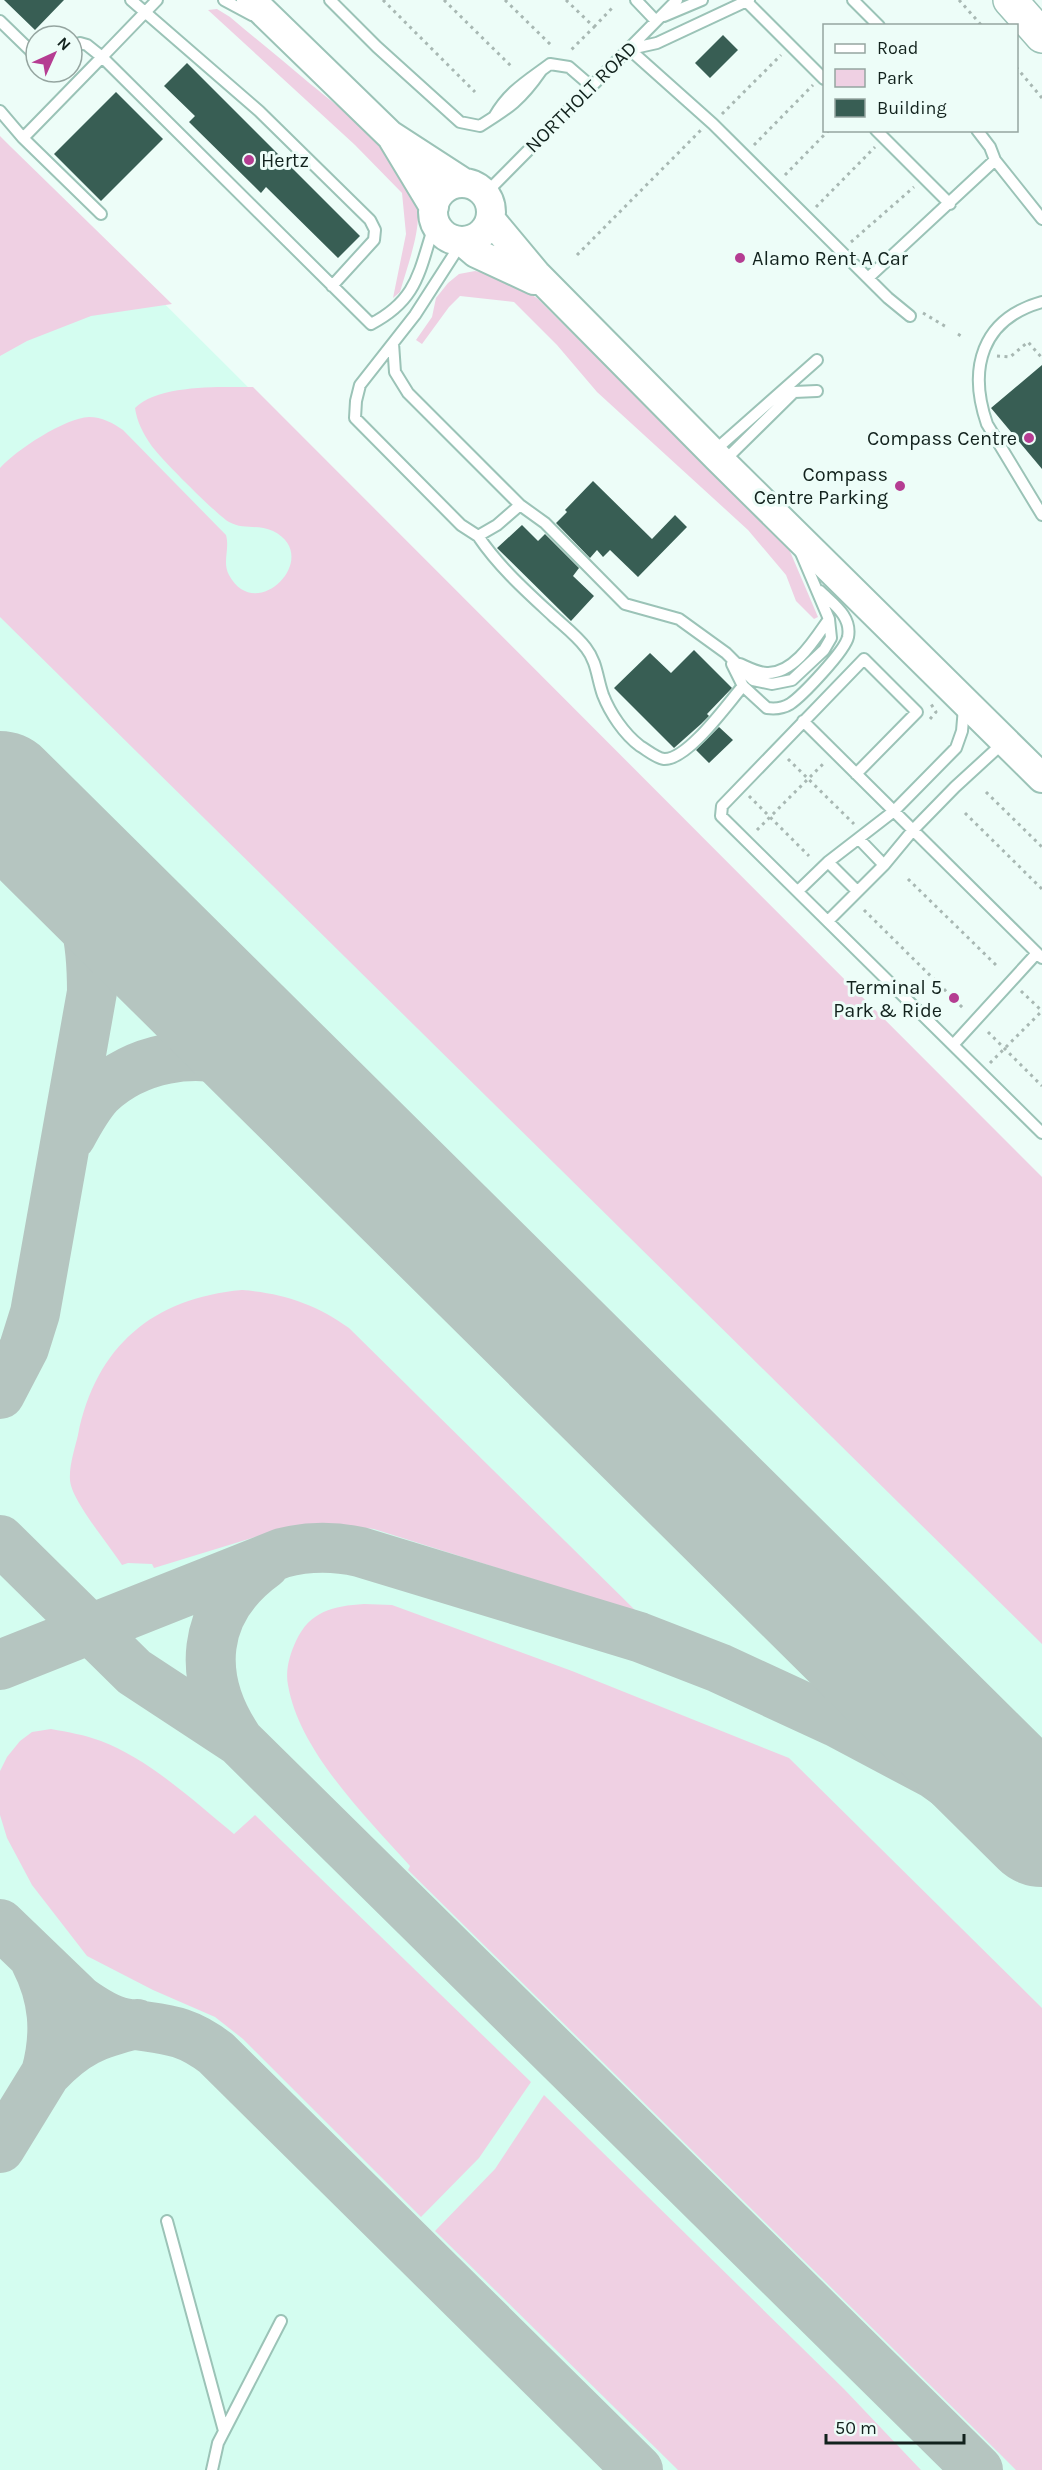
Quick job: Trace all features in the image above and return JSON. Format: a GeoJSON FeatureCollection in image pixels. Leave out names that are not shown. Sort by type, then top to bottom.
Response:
{"type":"FeatureCollection","features":[{"type":"Feature","properties":{"kind":"highway"},"geometry":{"type":"LineString","coordinates":[[1010,0],[1042,36]]}},
{"type":"Feature","properties":{"kind":"street"},"geometry":{"type":"LineString","coordinates":[[251,0],[390,135],[480,199],[558,296],[717,457],[1042,778]]}},
{"type":"Feature","properties":{"kind":"street"},"geometry":{"type":"LineString","coordinates":[[390,135],[447,237],[462,242],[476,253],[534,280],[558,296]]}},
{"type":"Feature","properties":{"kind":"street"},"geometry":{"type":"LineString","coordinates":[[434,215],[439,194],[445,189],[480,199]]}},
{"type":"Feature","properties":{"kind":"street"},"geometry":{"type":"LineString","coordinates":[[462,242],[477,238],[483,233],[480,199]]}},
{"type":"Feature","properties":{"kind":"lane"},"geometry":{"type":"LineString","coordinates":[[131,0],[259,111],[370,220],[375,231],[374,240],[333,286]]}},
{"type":"Feature","properties":{"kind":"lane"},"geometry":{"type":"LineString","coordinates":[[23,138],[156,0]]}},
{"type":"Feature","properties":{"kind":"lane"},"geometry":{"type":"LineString","coordinates":[[224,0],[279,29]]}},
{"type":"Feature","properties":{"kind":"lane"},"geometry":{"type":"LineString","coordinates":[[330,0],[377,47],[460,122],[480,126],[494,118],[503,101],[518,86],[550,64],[569,67],[591,86]]}},
{"type":"Feature","properties":{"kind":"lane"},"geometry":{"type":"LineString","coordinates":[[636,0],[657,20],[702,0]]}},
{"type":"Feature","properties":{"kind":"lane","name":"NORTHOLT ROAD"},"geometry":{"type":"LineString","coordinates":[[480,199],[677,0]]}},
{"type":"Feature","properties":{"kind":"lane"},"geometry":{"type":"LineString","coordinates":[[629,49],[657,43],[747,0],[820,80]]}},
{"type":"Feature","properties":{"kind":"lane"},"geometry":{"type":"LineString","coordinates":[[853,0],[877,24]]}},
{"type":"Feature","properties":{"kind":"lane"},"geometry":{"type":"LineString","coordinates":[[0,21],[24,44]]}},
{"type":"Feature","properties":{"kind":"lane"},"geometry":{"type":"LineString","coordinates":[[84,44],[102,57],[371,324],[388,315],[413,289],[434,215]]}},
{"type":"Feature","properties":{"kind":"lane"},"geometry":{"type":"LineString","coordinates":[[629,49],[713,124],[868,278],[910,316]]}},
{"type":"Feature","properties":{"kind":"lane"},"geometry":{"type":"LineString","coordinates":[[0,111],[23,138],[100,214]]}},
{"type":"Feature","properties":{"kind":"lane"},"geometry":{"type":"LineString","coordinates":[[878,132],[950,204]]}},
{"type":"Feature","properties":{"kind":"lane"},"geometry":{"type":"LineString","coordinates":[[979,132],[990,147],[995,160],[1042,219]]}},
{"type":"Feature","properties":{"kind":"lane"},"geometry":{"type":"LineString","coordinates":[[868,278],[995,160]]}},
{"type":"Feature","properties":{"kind":"lane"},"geometry":{"type":"LineString","coordinates":[[462,242],[416,315],[360,385],[355,418],[461,525],[478,536],[508,573],[582,643],[598,670],[603,694],[615,717],[632,740],[648,752],[662,759],[673,758],[697,739],[743,686]]}},
{"type":"Feature","properties":{"kind":"lane"},"geometry":{"type":"LineString","coordinates":[[1042,302],[1014,315],[988,340],[979,359],[978,378],[981,407],[987,424],[1042,515]]}},
{"type":"Feature","properties":{"kind":"lane"},"geometry":{"type":"LineString","coordinates":[[393,343],[395,372],[408,393],[520,505],[545,523],[625,604],[679,619],[730,657],[753,680],[772,684],[792,680],[824,650],[831,638],[830,619],[803,560],[795,532]]}},
{"type":"Feature","properties":{"kind":"lane"},"geometry":{"type":"LineString","coordinates":[[717,457],[817,360]]}},
{"type":"Feature","properties":{"kind":"lane"},"geometry":{"type":"LineString","coordinates":[[717,457],[794,392],[817,391]]}},
{"type":"Feature","properties":{"kind":"lane"},"geometry":{"type":"LineString","coordinates":[[478,536],[497,525],[520,505]]}},
{"type":"Feature","properties":{"kind":"lane"},"geometry":{"type":"LineString","coordinates":[[730,657],[743,686],[767,708],[780,709],[790,704],[834,661],[848,637],[845,615],[817,588]]}},
{"type":"Feature","properties":{"kind":"lane"},"geometry":{"type":"LineString","coordinates":[[856,774],[917,712],[864,659],[722,806],[721,816],[1042,1133]]}},
{"type":"Feature","properties":{"kind":"lane"},"geometry":{"type":"LineString","coordinates":[[798,891],[858,834],[894,811],[956,748],[962,731],[964,700]]}},
{"type":"Feature","properties":{"kind":"lane"},"geometry":{"type":"LineString","coordinates":[[803,721],[1040,956],[953,1045]]}},
{"type":"Feature","properties":{"kind":"lane"},"geometry":{"type":"LineString","coordinates":[[828,921],[981,761],[1006,741]]}},
{"type":"Feature","properties":{"kind":"lane"},"geometry":{"type":"LineString","coordinates":[[858,834],[884,865]]}},
{"type":"Feature","properties":{"kind":"lane"},"geometry":{"type":"LineString","coordinates":[[828,862],[857,891]]}},
{"type":"Feature","properties":{"kind":"lane"},"geometry":{"type":"LineString","coordinates":[[167,2221],[224,2431]]}},
{"type":"Feature","properties":{"kind":"lane"},"geometry":{"type":"LineString","coordinates":[[212,2470],[218,2443],[281,2321]]}},
{"type":"Feature","properties":{"kind":"path"},"geometry":{"type":"LineString","coordinates":[[382,0],[475,92]]}},
{"type":"Feature","properties":{"kind":"path"},"geometry":{"type":"LineString","coordinates":[[444,0],[513,68]]}},
{"type":"Feature","properties":{"kind":"path"},"geometry":{"type":"LineString","coordinates":[[505,0],[551,45]]}},
{"type":"Feature","properties":{"kind":"path"},"geometry":{"type":"LineString","coordinates":[[566,0],[594,27]]}},
{"type":"Feature","properties":{"kind":"path"},"geometry":{"type":"LineString","coordinates":[[959,0],[980,24]]}},
{"type":"Feature","properties":{"kind":"path"},"geometry":{"type":"LineString","coordinates":[[568,53],[614,6]]}},
{"type":"Feature","properties":{"kind":"path"},"geometry":{"type":"LineString","coordinates":[[720,117],[784,51]]}},
{"type":"Feature","properties":{"kind":"path"},"geometry":{"type":"LineString","coordinates":[[1018,68],[1042,98]]}},
{"type":"Feature","properties":{"kind":"path"},"geometry":{"type":"LineString","coordinates":[[751,148],[820,80]]}},
{"type":"Feature","properties":{"kind":"path"},"geometry":{"type":"LineString","coordinates":[[577,255],[703,128],[706,131]]}},
{"type":"Feature","properties":{"kind":"path"},"geometry":{"type":"LineString","coordinates":[[777,173],[782,178],[828,132]]}},
{"type":"Feature","properties":{"kind":"path"},"geometry":{"type":"LineString","coordinates":[[813,209],[879,144]]}},
{"type":"Feature","properties":{"kind":"path"},"geometry":{"type":"LineString","coordinates":[[841,251],[924,178]]}},
{"type":"Feature","properties":{"kind":"path"},"geometry":{"type":"LineString","coordinates":[[921,312],[948,328]]}},
{"type":"Feature","properties":{"kind":"path"},"geometry":{"type":"LineString","coordinates":[[958,334],[963,338]]}},
{"type":"Feature","properties":{"kind":"path"},"geometry":{"type":"LineString","coordinates":[[995,356],[1010,357],[1028,342],[1042,358]]}},
{"type":"Feature","properties":{"kind":"path"},"geometry":{"type":"LineString","coordinates":[[747,840],[834,752]]}},
{"type":"Feature","properties":{"kind":"path"},"geometry":{"type":"LineString","coordinates":[[786,758],[858,834]]}},
{"type":"Feature","properties":{"kind":"path"},"geometry":{"type":"LineString","coordinates":[[986,792],[1042,847]]}},
{"type":"Feature","properties":{"kind":"path"},"geometry":{"type":"LineString","coordinates":[[746,793],[809,856]]}},
{"type":"Feature","properties":{"kind":"path"},"geometry":{"type":"LineString","coordinates":[[965,813],[1042,889]]}},
{"type":"Feature","properties":{"kind":"path"},"geometry":{"type":"LineString","coordinates":[[908,879],[998,967]]}},
{"type":"Feature","properties":{"kind":"path"},"geometry":{"type":"LineString","coordinates":[[864,910],[964,1009]]}},
{"type":"Feature","properties":{"kind":"path"},"geometry":{"type":"LineString","coordinates":[[981,1072],[1042,1011],[1021,991]]}},
{"type":"Feature","properties":{"kind":"path"},"geometry":{"type":"LineString","coordinates":[[988,1032],[1042,1086]]}},
{"type":"Feature","properties":{"kind":"shaded area"},"geometry":{"type":"Polygon","coordinates":[[[0,140],[1042,1178],[1042,2470],[0,2470],[0,140]]]}},
{"type":"Feature","properties":{"kind":"green space"},"geometry":{"type":"Polygon","coordinates":[[[217,9],[230,17],[357,123],[375,139],[405,175],[414,193],[418,221],[412,252],[400,292],[393,298],[406,234],[402,193],[355,145],[208,10],[217,9]]]}},
{"type":"Feature","properties":{"kind":"green space"},"geometry":{"type":"Polygon","coordinates":[[[0,136],[172,304],[91,316],[27,341],[0,356],[0,136]]]}},
{"type":"Feature","properties":{"kind":"green space"},"geometry":{"type":"Polygon","coordinates":[[[475,271],[508,281],[538,299],[789,549],[818,617],[814,619],[796,601],[786,575],[748,530],[597,392],[557,345],[514,302],[460,296],[422,344],[416,340],[432,317],[436,298],[448,283],[459,274],[475,271]]]}},
{"type":"Feature","properties":{"kind":"green space"},"geometry":{"type":"Polygon","coordinates":[[[208,387],[253,387],[1042,1177],[1042,1644],[0,617],[0,468],[42,436],[67,423],[89,417],[107,421],[123,430],[226,535],[227,570],[241,589],[254,593],[268,590],[280,582],[289,569],[291,556],[287,542],[273,531],[229,522],[213,509],[156,452],[141,427],[135,408],[145,400],[174,391],[208,387]]]}},
{"type":"Feature","properties":{"kind":"green space"},"geometry":{"type":"Polygon","coordinates":[[[242,1290],[298,1301],[324,1312],[349,1328],[637,1612],[374,1529],[324,1523],[291,1526],[154,1568],[152,1564],[122,1565],[84,1511],[72,1489],[70,1480],[72,1457],[87,1404],[99,1376],[114,1352],[133,1332],[156,1316],[181,1304],[210,1295],[242,1290]]]}},
{"type":"Feature","properties":{"kind":"green space"},"geometry":{"type":"Polygon","coordinates":[[[392,1605],[572,1671],[789,1758],[1042,2008],[1042,2470],[1016,2470],[408,1870],[410,1866],[355,1805],[320,1759],[306,1734],[295,1710],[287,1679],[290,1657],[296,1641],[308,1623],[324,1612],[342,1606],[392,1605]]]}},
{"type":"Feature","properties":{"kind":"green space"},"geometry":{"type":"Polygon","coordinates":[[[51,1729],[95,1739],[137,1759],[171,1782],[234,1834],[255,1815],[531,2082],[479,2158],[421,2217],[243,2039],[215,2017],[153,1990],[87,1956],[32,1885],[7,1838],[0,1815],[0,1771],[7,1757],[20,1741],[32,1732],[51,1729]]]}},
{"type":"Feature","properties":{"kind":"green space"},"geometry":{"type":"Polygon","coordinates":[[[544,2095],[844,2389],[921,2470],[678,2470],[435,2231],[495,2169],[544,2095]]]}},
{"type":"Feature","properties":{"kind":"building"},"geometry":{"type":"Polygon","coordinates":[[[4,0],[64,0],[41,24],[29,24],[4,0]]]}},
{"type":"Feature","properties":{"kind":"building"},"geometry":{"type":"Polygon","coordinates":[[[723,35],[738,50],[710,78],[695,63],[723,35]]]}},
{"type":"Feature","properties":{"kind":"building","name":"Hertz"},"geometry":{"type":"Polygon","coordinates":[[[187,63],[360,236],[338,258],[266,187],[261,193],[189,122],[195,116],[164,86],[187,63]]]}},
{"type":"Feature","properties":{"kind":"building"},"geometry":{"type":"Polygon","coordinates":[[[116,92],[163,139],[101,201],[54,154],[116,92]]]}},
{"type":"Feature","properties":{"kind":"building","name":"Compass Centre"},"geometry":{"type":"Polygon","coordinates":[[[1042,365],[1042,469],[991,408],[1042,365]]]}},
{"type":"Feature","properties":{"kind":"building"},"geometry":{"type":"Polygon","coordinates":[[[593,481],[652,539],[675,515],[687,527],[638,577],[610,550],[603,557],[597,550],[590,558],[556,523],[567,512],[565,510],[593,481]]]}},
{"type":"Feature","properties":{"kind":"building"},"geometry":{"type":"Polygon","coordinates":[[[522,525],[538,541],[545,534],[579,568],[573,576],[594,596],[571,621],[497,548],[522,525]]]}},
{"type":"Feature","properties":{"kind":"building"},"geometry":{"type":"Polygon","coordinates":[[[694,650],[732,688],[707,714],[709,716],[674,748],[614,688],[650,653],[671,673],[694,650]]]}},
{"type":"Feature","properties":{"kind":"building"},"geometry":{"type":"Polygon","coordinates":[[[719,727],[733,740],[709,763],[696,750],[719,727]]]}},
{"type":"Feature","properties":{"kind":"taxiway"},"geometry":{"type":"LineString","coordinates":[[0,1394],[24,1348],[35,1313],[92,992],[90,948],[81,910],[66,876],[41,834]]}},
{"type":"Feature","properties":{"kind":"taxiway"},"geometry":{"type":"LineString","coordinates":[[71,1136],[99,1093],[130,1071],[166,1059],[185,1056],[224,1059],[242,1064],[301,1091]]}},
{"type":"Feature","properties":{"kind":"taxiway"},"geometry":{"type":"LineString","coordinates":[[0,1540],[134,1672],[239,1741],[978,2470]]}},
{"type":"Feature","properties":{"kind":"taxiway"},"geometry":{"type":"LineString","coordinates":[[0,1665],[282,1553],[311,1548],[350,1550],[639,1637],[719,1668],[836,1722],[934,1774],[1042,1851]]}},
{"type":"Feature","properties":{"kind":"taxiway"},"geometry":{"type":"LineString","coordinates":[[239,1741],[225,1717],[216,1693],[211,1670],[212,1646],[217,1624],[227,1603],[243,1583],[265,1564]]}},
{"type":"Feature","properties":{"kind":"taxiway"},"geometry":{"type":"LineString","coordinates":[[0,1924],[79,2000],[95,2011],[118,2022],[182,2034],[193,2038],[216,2053],[638,2470]]}},
{"type":"Feature","properties":{"kind":"taxiway"},"geometry":{"type":"LineString","coordinates":[[35,1960],[46,1988],[52,2015],[52,2044],[46,2073],[67,2054],[87,2041],[137,2024]]}},
{"type":"Feature","properties":{"kind":"taxiway"},"geometry":{"type":"LineString","coordinates":[[0,2148],[46,2073]]}},
{"type":"Feature","properties":{"kind":"runway"},"geometry":{"type":"LineString","coordinates":[[0,793],[1042,1825]]}},
{"type":"Feature","properties":{"kind":"place","name":"Hertz"},"geometry":{"type":"Point","coordinates":[249,160]}},
{"type":"Feature","properties":{"kind":"place","name":"Alamo Rent A Car"},"geometry":{"type":"Point","coordinates":[740,258]}},
{"type":"Feature","properties":{"kind":"place","name":"Compass Centre"},"geometry":{"type":"Point","coordinates":[1029,438]}},
{"type":"Feature","properties":{"kind":"place","name":"Compass Centre Parking"},"geometry":{"type":"Point","coordinates":[900,486]}},
{"type":"Feature","properties":{"kind":"place","name":"Terminal 5 Park & Ride"},"geometry":{"type":"Point","coordinates":[954,998]}}]}
